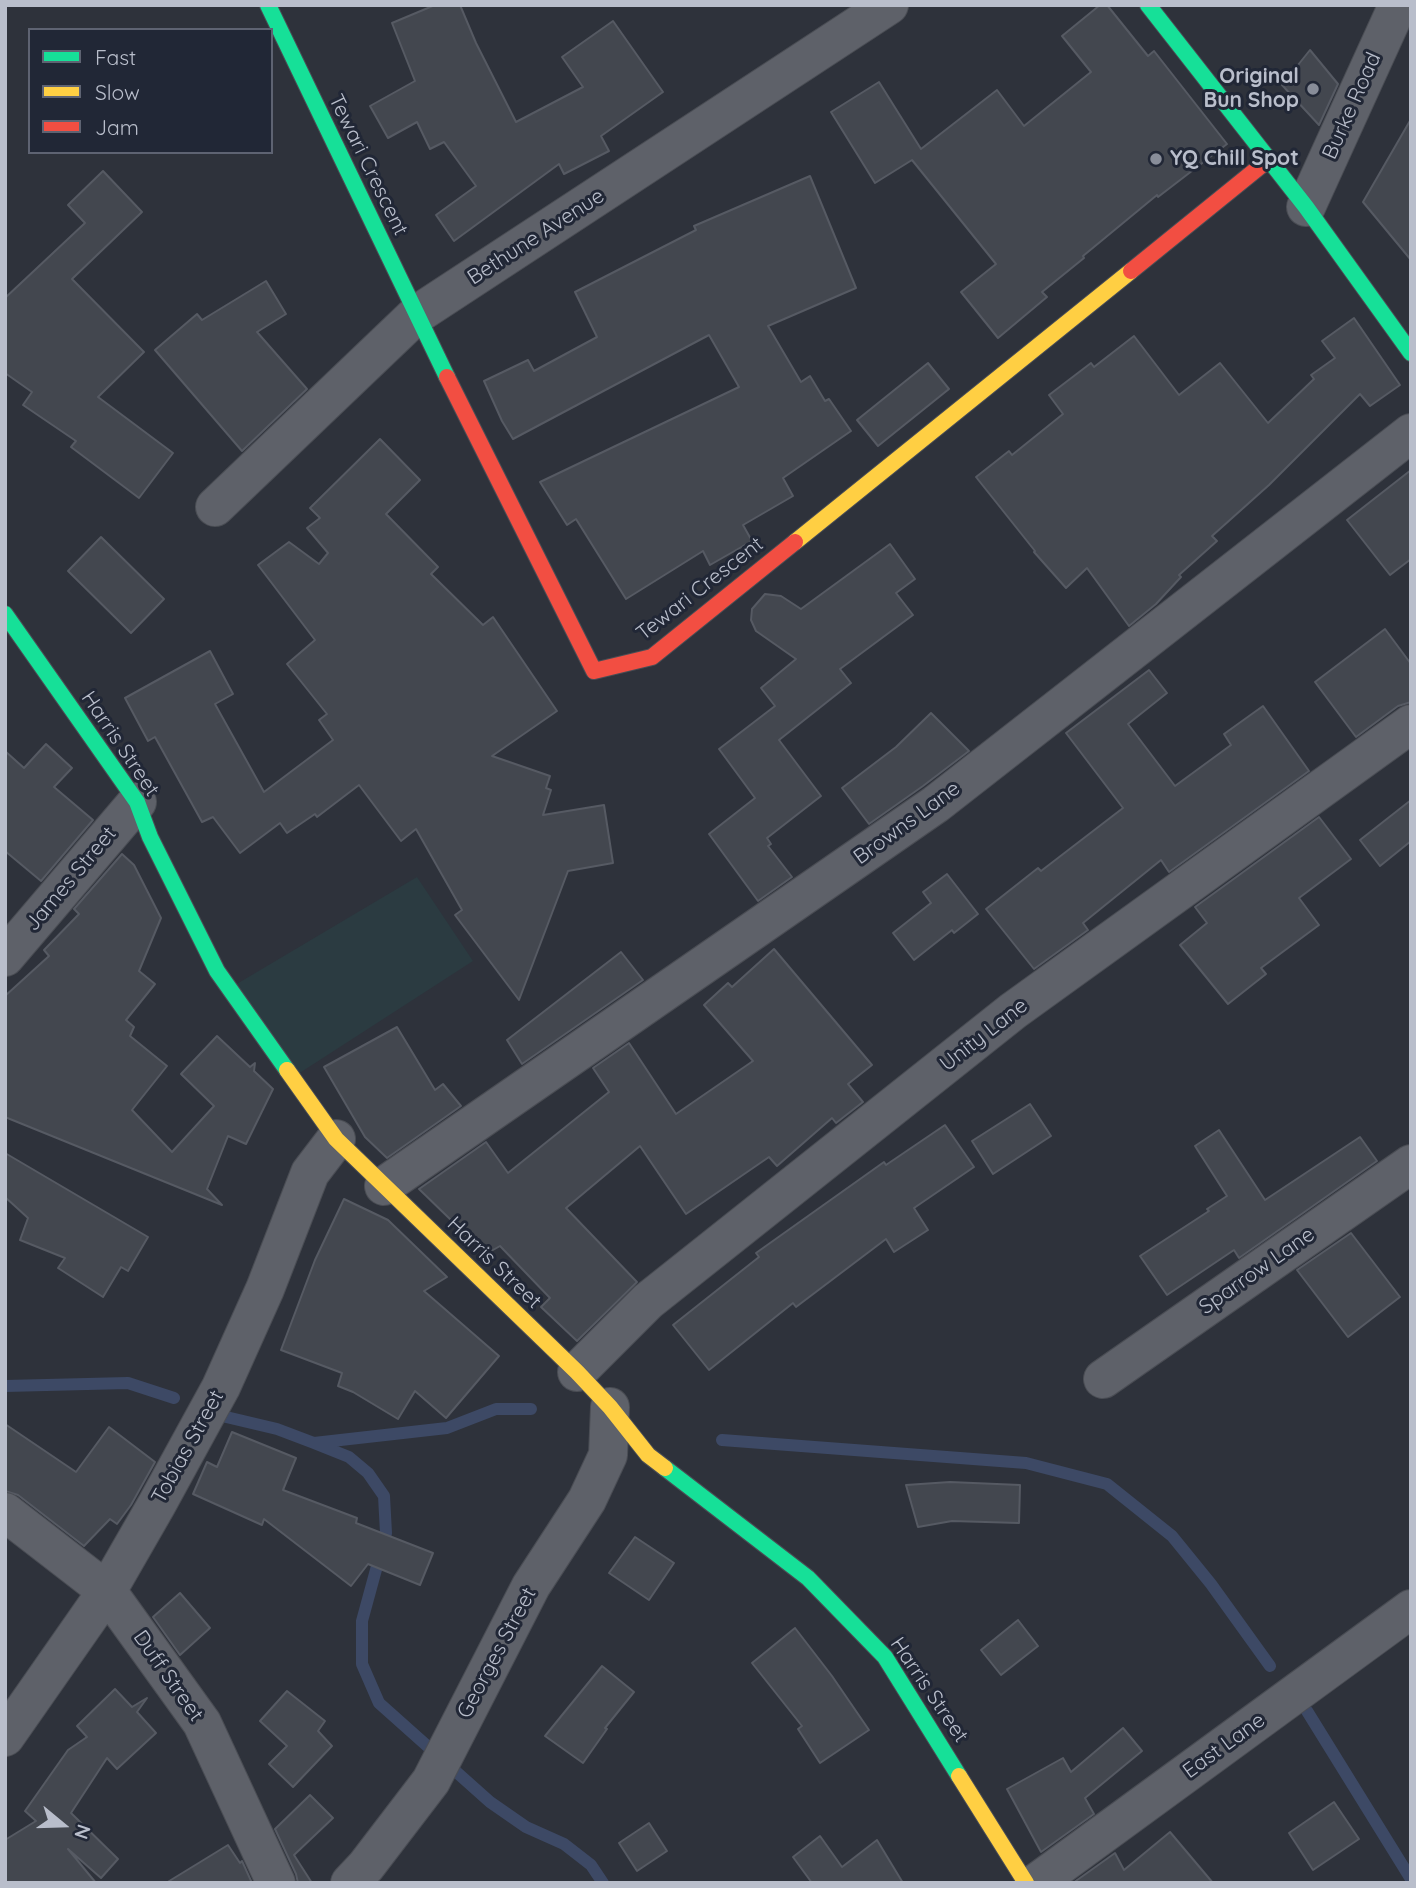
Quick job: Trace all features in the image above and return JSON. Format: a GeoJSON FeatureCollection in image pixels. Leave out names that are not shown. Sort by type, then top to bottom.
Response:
{"type":"FeatureCollection","features":[{"type":"Feature","properties":{"kind":"street","name":"Tewari Crescent"},"geometry":{"type":"LineString","coordinates":[[268,5],[416,315],[594,671],[652,657],[1268,160]]}},
{"type":"Feature","properties":{"kind":"street","name":"Bethune Avenue"},"geometry":{"type":"LineString","coordinates":[[215,507],[416,315],[889,5]]}},
{"type":"Feature","properties":{"kind":"street"},"geometry":{"type":"LineString","coordinates":[[1148,5],[1306,207],[1411,353]]}},
{"type":"Feature","properties":{"kind":"street","name":"Burke Road"},"geometry":{"type":"LineString","coordinates":[[1306,207],[1398,5]]}},
{"type":"Feature","properties":{"kind":"street","name":"Browns Lane"},"geometry":{"type":"LineString","coordinates":[[384,1186],[936,804],[1411,433]]}},
{"type":"Feature","properties":{"kind":"street","name":"Harris Street"},"geometry":{"type":"LineString","coordinates":[[5,614],[137,802],[150,837],[217,971],[336,1139],[576,1372],[610,1407],[648,1455],[808,1578],[885,1657],[1026,1883]]}},
{"type":"Feature","properties":{"kind":"street","name":"Unity Lane"},"geometry":{"type":"LineString","coordinates":[[576,1372],[648,1301],[1013,1012],[1411,724]]}},
{"type":"Feature","properties":{"kind":"street","name":"James Street"},"geometry":{"type":"LineString","coordinates":[[5,957],[137,802]]}},
{"type":"Feature","properties":{"kind":"street","name":"Tobias Street"},"geometry":{"type":"LineString","coordinates":[[5,1737],[107,1591],[221,1387],[265,1289],[310,1173],[336,1139]]}},
{"type":"Feature","properties":{"kind":"street","name":"Sparrow Lane"},"geometry":{"type":"LineString","coordinates":[[1103,1379],[1411,1164]]}},
{"type":"Feature","properties":{"kind":"street","name":"Georges Street"},"geometry":{"type":"LineString","coordinates":[[350,1883],[431,1782],[531,1586],[587,1500],[608,1455],[610,1407]]}},
{"type":"Feature","properties":{"kind":"street","name":"Duff Street"},"geometry":{"type":"LineString","coordinates":[[5,1512],[107,1591],[202,1723],[276,1883]]}},
{"type":"Feature","properties":{"kind":"street","name":"East Lane"},"geometry":{"type":"LineString","coordinates":[[1036,1883],[1411,1609]]}},
{"type":"Feature","properties":{"kind":"shaded area"},"geometry":{"type":"Polygon","coordinates":[[[417,877],[473,961],[295,1076],[235,985],[417,877]]]}},
{"type":"Feature","properties":{"kind":"building"},"geometry":{"type":"Polygon","coordinates":[[[435,5],[460,5],[516,122],[583,87],[562,57],[613,21],[663,92],[601,136],[609,151],[564,174],[559,164],[454,241],[436,215],[476,186],[444,142],[430,149],[417,122],[388,138],[370,106],[415,81],[392,23],[435,5]]]}},
{"type":"Feature","properties":{"kind":"building"},"geometry":{"type":"Polygon","coordinates":[[[1100,5],[1107,5],[1148,56],[1154,51],[1227,144],[1158,197],[1157,195],[1083,256],[1084,258],[1042,292],[1047,297],[998,338],[961,292],[996,264],[912,160],[875,183],[831,112],[879,82],[921,149],[997,90],[1024,126],[1091,72],[1062,36],[1100,5]]]}},
{"type":"Feature","properties":{"kind":"building","name":"Original Bun Shop"},"geometry":{"type":"Polygon","coordinates":[[[1310,50],[1338,84],[1319,125],[1282,85],[1310,50]]]}},
{"type":"Feature","properties":{"kind":"building"},"geometry":{"type":"Polygon","coordinates":[[[1411,119],[1411,260],[1363,202],[1411,119]]]}},
{"type":"Feature","properties":{"kind":"building"},"geometry":{"type":"Polygon","coordinates":[[[103,171],[142,212],[72,279],[144,352],[98,397],[173,453],[139,498],[71,447],[76,441],[23,405],[32,392],[5,373],[5,298],[85,223],[68,205],[103,171]]]}},
{"type":"Feature","properties":{"kind":"building"},"geometry":{"type":"Polygon","coordinates":[[[810,176],[856,288],[768,326],[801,382],[810,376],[825,401],[829,399],[851,431],[783,478],[793,496],[743,525],[752,541],[710,565],[703,551],[626,599],[576,519],[567,525],[540,482],[739,387],[709,335],[513,439],[484,381],[528,360],[534,371],[597,337],[575,292],[696,230],[694,226],[810,176]]]}},
{"type":"Feature","properties":{"kind":"building"},"geometry":{"type":"Polygon","coordinates":[[[266,281],[286,314],[257,332],[307,389],[242,451],[155,350],[197,314],[202,320],[266,281]]]}},
{"type":"Feature","properties":{"kind":"building"},"geometry":{"type":"Polygon","coordinates":[[[1354,318],[1400,385],[1370,406],[1360,394],[1269,485],[1212,536],[1217,541],[1179,575],[1181,577],[1156,604],[1129,626],[1087,568],[1066,588],[1034,552],[976,477],[1009,451],[1012,455],[1063,414],[1049,395],[1091,363],[1094,367],[1134,336],[1179,395],[1220,363],[1268,423],[1314,379],[1311,375],[1335,358],[1322,341],[1354,318]]]}},
{"type":"Feature","properties":{"kind":"building"},"geometry":{"type":"Polygon","coordinates":[[[928,363],[949,389],[878,446],[857,420],[928,363]]]}},
{"type":"Feature","properties":{"kind":"building"},"geometry":{"type":"Polygon","coordinates":[[[380,439],[420,480],[386,514],[438,567],[431,574],[483,625],[493,617],[557,711],[492,756],[550,776],[546,788],[551,790],[543,815],[604,805],[613,863],[568,871],[519,1000],[455,915],[462,910],[416,829],[401,841],[359,785],[317,817],[315,814],[287,833],[280,823],[240,853],[213,817],[202,822],[155,737],[148,741],[125,698],[210,651],[233,694],[215,704],[264,792],[333,740],[319,720],[327,714],[287,664],[315,640],[258,565],[289,542],[319,564],[328,553],[307,528],[320,518],[310,508],[380,439]]]}},
{"type":"Feature","properties":{"kind":"building"},"geometry":{"type":"Polygon","coordinates":[[[1411,470],[1411,559],[1390,575],[1347,520],[1411,470]]]}},
{"type":"Feature","properties":{"kind":"building"},"geometry":{"type":"Polygon","coordinates":[[[101,537],[164,599],[131,633],[68,571],[101,537]]]}},
{"type":"Feature","properties":{"kind":"building"},"geometry":{"type":"Polygon","coordinates":[[[890,544],[915,579],[896,593],[913,615],[840,669],[851,683],[779,740],[821,796],[767,838],[771,844],[768,846],[792,877],[758,901],[709,834],[755,798],[719,749],[775,706],[761,688],[796,659],[756,631],[751,620],[752,609],[765,594],[781,596],[801,609],[890,544]]]}},
{"type":"Feature","properties":{"kind":"building"},"geometry":{"type":"Polygon","coordinates":[[[1385,629],[1411,664],[1411,702],[1398,706],[1356,737],[1315,682],[1385,629]]]}},
{"type":"Feature","properties":{"kind":"building"},"geometry":{"type":"Polygon","coordinates":[[[1149,670],[1167,693],[1128,724],[1175,786],[1231,745],[1224,734],[1263,706],[1309,771],[1169,872],[1161,860],[1083,923],[1088,930],[1034,969],[986,909],[1038,868],[1041,871],[1123,808],[1066,733],[1149,670]]]}},
{"type":"Feature","properties":{"kind":"building"},"geometry":{"type":"Polygon","coordinates":[[[931,713],[969,751],[869,824],[842,788],[896,747],[931,713]]]}},
{"type":"Feature","properties":{"kind":"building"},"geometry":{"type":"Polygon","coordinates":[[[46,744],[72,768],[54,787],[93,820],[41,881],[5,851],[5,751],[24,768],[46,744]]]}},
{"type":"Feature","properties":{"kind":"building"},"geometry":{"type":"Polygon","coordinates":[[[1411,800],[1411,841],[1380,866],[1360,840],[1411,800]]]}},
{"type":"Feature","properties":{"kind":"building"},"geometry":{"type":"Polygon","coordinates":[[[1319,817],[1351,859],[1299,898],[1319,925],[1261,968],[1266,974],[1228,1004],[1180,945],[1207,923],[1195,907],[1319,817]]]}},
{"type":"Feature","properties":{"kind":"building"},"geometry":{"type":"Polygon","coordinates":[[[122,854],[134,865],[161,918],[139,971],[155,984],[126,1020],[134,1027],[130,1036],[167,1066],[132,1110],[172,1152],[214,1106],[181,1074],[217,1036],[250,1067],[255,1063],[254,1071],[273,1089],[246,1144],[228,1136],[207,1189],[222,1205],[5,1117],[5,996],[49,956],[44,950],[79,914],[74,909],[122,854]]]}},
{"type":"Feature","properties":{"kind":"building"},"geometry":{"type":"Polygon","coordinates":[[[947,874],[978,914],[954,933],[952,930],[914,960],[893,933],[931,903],[923,892],[947,874]]]}},
{"type":"Feature","properties":{"kind":"building"},"geometry":{"type":"Polygon","coordinates":[[[774,949],[872,1065],[848,1084],[863,1102],[836,1123],[832,1118],[777,1166],[769,1157],[686,1214],[640,1146],[566,1208],[637,1282],[577,1341],[541,1307],[550,1298],[500,1246],[486,1254],[419,1189],[486,1142],[508,1173],[609,1092],[593,1068],[629,1043],[676,1114],[753,1061],[704,1005],[728,983],[732,987],[774,949]]]}},
{"type":"Feature","properties":{"kind":"building"},"geometry":{"type":"Polygon","coordinates":[[[621,952],[643,980],[522,1064],[507,1040],[621,952]]]}},
{"type":"Feature","properties":{"kind":"building"},"geometry":{"type":"Polygon","coordinates":[[[397,1027],[435,1090],[443,1084],[461,1106],[387,1158],[365,1137],[324,1067],[397,1027]]]}},
{"type":"Feature","properties":{"kind":"building"},"geometry":{"type":"Polygon","coordinates":[[[1030,1104],[1051,1136],[993,1174],[972,1141],[1030,1104]]]}},
{"type":"Feature","properties":{"kind":"building"},"geometry":{"type":"Polygon","coordinates":[[[945,1125],[974,1167],[914,1208],[928,1230],[894,1252],[886,1239],[796,1307],[793,1303],[709,1370],[673,1325],[759,1257],[756,1253],[884,1162],[886,1165],[945,1125]]]}},
{"type":"Feature","properties":{"kind":"building"},"geometry":{"type":"Polygon","coordinates":[[[1219,1130],[1265,1200],[1360,1137],[1377,1161],[1239,1258],[1234,1250],[1167,1295],[1140,1256],[1209,1211],[1207,1209],[1227,1196],[1195,1146],[1219,1130]]]}},
{"type":"Feature","properties":{"kind":"building"},"geometry":{"type":"Polygon","coordinates":[[[5,1153],[148,1237],[128,1271],[121,1267],[103,1297],[58,1268],[65,1258],[20,1240],[28,1218],[5,1197],[5,1153]]]}},
{"type":"Feature","properties":{"kind":"building"},"geometry":{"type":"Polygon","coordinates":[[[344,1199],[388,1220],[447,1277],[424,1291],[499,1356],[446,1418],[415,1391],[398,1419],[338,1386],[342,1373],[281,1350],[315,1260],[344,1199]]]}},
{"type":"Feature","properties":{"kind":"building"},"geometry":{"type":"Polygon","coordinates":[[[1351,1233],[1400,1297],[1348,1337],[1297,1270],[1351,1233]]]}},
{"type":"Feature","properties":{"kind":"building"},"geometry":{"type":"Polygon","coordinates":[[[5,1424],[76,1472],[109,1427],[155,1462],[117,1524],[110,1519],[84,1546],[18,1495],[5,1491],[5,1424]]]}},
{"type":"Feature","properties":{"kind":"building"},"geometry":{"type":"Polygon","coordinates":[[[232,1432],[296,1458],[283,1490],[357,1518],[356,1523],[433,1553],[420,1585],[368,1564],[351,1586],[264,1519],[262,1525],[193,1494],[207,1462],[217,1467],[232,1432]]]}},
{"type":"Feature","properties":{"kind":"building"},"geometry":{"type":"Polygon","coordinates":[[[950,1482],[1020,1485],[1019,1523],[952,1521],[918,1527],[906,1485],[950,1482]]]}},
{"type":"Feature","properties":{"kind":"building"},"geometry":{"type":"Polygon","coordinates":[[[635,1537],[674,1563],[649,1600],[609,1573],[635,1537]]]}},
{"type":"Feature","properties":{"kind":"building"},"geometry":{"type":"Polygon","coordinates":[[[180,1593],[210,1628],[180,1655],[153,1617],[180,1593]]]}},
{"type":"Feature","properties":{"kind":"building"},"geometry":{"type":"Polygon","coordinates":[[[1018,1620],[1038,1646],[1001,1675],[981,1650],[1018,1620]]]}},
{"type":"Feature","properties":{"kind":"building"},"geometry":{"type":"Polygon","coordinates":[[[795,1628],[869,1730],[820,1763],[798,1729],[802,1726],[752,1663],[795,1628]]]}},
{"type":"Feature","properties":{"kind":"building"},"geometry":{"type":"Polygon","coordinates":[[[602,1666],[634,1692],[605,1728],[607,1729],[583,1763],[545,1736],[602,1666]]]}},
{"type":"Feature","properties":{"kind":"building"},"geometry":{"type":"Polygon","coordinates":[[[115,1689],[132,1707],[147,1698],[137,1712],[156,1733],[117,1769],[107,1758],[71,1813],[118,1859],[101,1878],[68,1849],[96,1883],[5,1883],[5,1840],[36,1821],[25,1811],[68,1750],[87,1737],[77,1726],[115,1689]]]}},
{"type":"Feature","properties":{"kind":"building"},"geometry":{"type":"Polygon","coordinates":[[[287,1691],[325,1721],[318,1731],[332,1746],[293,1787],[269,1764],[287,1746],[260,1721],[287,1691]]]}},
{"type":"Feature","properties":{"kind":"building"},"geometry":{"type":"Polygon","coordinates":[[[1123,1728],[1142,1751],[1085,1798],[1094,1814],[1041,1852],[1007,1789],[1063,1758],[1071,1772],[1123,1728]]]}},
{"type":"Feature","properties":{"kind":"building"},"geometry":{"type":"Polygon","coordinates":[[[310,1795],[333,1818],[294,1855],[312,1883],[298,1883],[275,1829],[310,1795]]]}},
{"type":"Feature","properties":{"kind":"building"},"geometry":{"type":"Polygon","coordinates":[[[1334,1802],[1359,1839],[1313,1870],[1289,1833],[1334,1802]]]}},
{"type":"Feature","properties":{"kind":"building"},"geometry":{"type":"Polygon","coordinates":[[[649,1823],[667,1851],[637,1871],[619,1843],[649,1823]]]}},
{"type":"Feature","properties":{"kind":"building"},"geometry":{"type":"Polygon","coordinates":[[[1170,1832],[1213,1883],[1073,1883],[1115,1853],[1124,1870],[1170,1832]]]}},
{"type":"Feature","properties":{"kind":"building"},"geometry":{"type":"Polygon","coordinates":[[[820,1836],[842,1867],[877,1840],[903,1883],[812,1883],[793,1857],[820,1836]]]}},
{"type":"Feature","properties":{"kind":"building"},"geometry":{"type":"Polygon","coordinates":[[[228,1845],[240,1863],[242,1861],[252,1883],[166,1883],[228,1845]]]}},
{"type":"Feature","properties":{"kind":"waterway"},"geometry":{"type":"LineString","coordinates":[[5,1386],[128,1383],[174,1398]]}},
{"type":"Feature","properties":{"kind":"waterway"},"geometry":{"type":"LineString","coordinates":[[222,1416],[277,1429],[314,1443],[447,1428],[496,1409],[531,1409]]}},
{"type":"Feature","properties":{"kind":"waterway"},"geometry":{"type":"LineString","coordinates":[[722,1440],[1026,1463],[1107,1484],[1172,1536],[1211,1584],[1270,1666]]}},
{"type":"Feature","properties":{"kind":"waterway"},"geometry":{"type":"LineString","coordinates":[[314,1443],[349,1457],[368,1473],[384,1496],[386,1533],[362,1621],[362,1664],[379,1703],[490,1802],[526,1827],[564,1844],[591,1865],[603,1883]]}},
{"type":"Feature","properties":{"kind":"waterway"},"geometry":{"type":"LineString","coordinates":[[1307,1711],[1411,1879]]}},
{"type":"Feature","properties":{"kind":"traffic: fast"},"geometry":{"type":"LineString","coordinates":[[268,5],[447,377]]}},
{"type":"Feature","properties":{"kind":"traffic: fast"},"geometry":{"type":"LineString","coordinates":[[1148,5],[1306,207],[1411,353]]}},
{"type":"Feature","properties":{"kind":"traffic: fast"},"geometry":{"type":"LineString","coordinates":[[5,614],[137,802],[150,837],[217,971],[287,1070]]}},
{"type":"Feature","properties":{"kind":"traffic: fast"},"geometry":{"type":"LineString","coordinates":[[665,1468],[808,1578],[885,1657],[959,1776]]}},
{"type":"Feature","properties":{"kind":"traffic: slow"},"geometry":{"type":"LineString","coordinates":[[795,542],[1131,271]]}},
{"type":"Feature","properties":{"kind":"traffic: slow"},"geometry":{"type":"LineString","coordinates":[[287,1070],[336,1139],[577,1372],[610,1407],[648,1455],[665,1468]]}},
{"type":"Feature","properties":{"kind":"traffic: slow"},"geometry":{"type":"LineString","coordinates":[[959,1776],[1026,1883]]}},
{"type":"Feature","properties":{"kind":"traffic: jam"},"geometry":{"type":"LineString","coordinates":[[1131,271],[1268,160]]}},
{"type":"Feature","properties":{"kind":"traffic: jam"},"geometry":{"type":"LineString","coordinates":[[447,377],[594,671],[652,657],[795,542]]}},
{"type":"Feature","properties":{"kind":"place","name":"Original Bun Shop"},"geometry":{"type":"Point","coordinates":[1313,89]}},
{"type":"Feature","properties":{"kind":"place","name":"YQ Chill Spot"},"geometry":{"type":"Point","coordinates":[1156,159]}}]}
